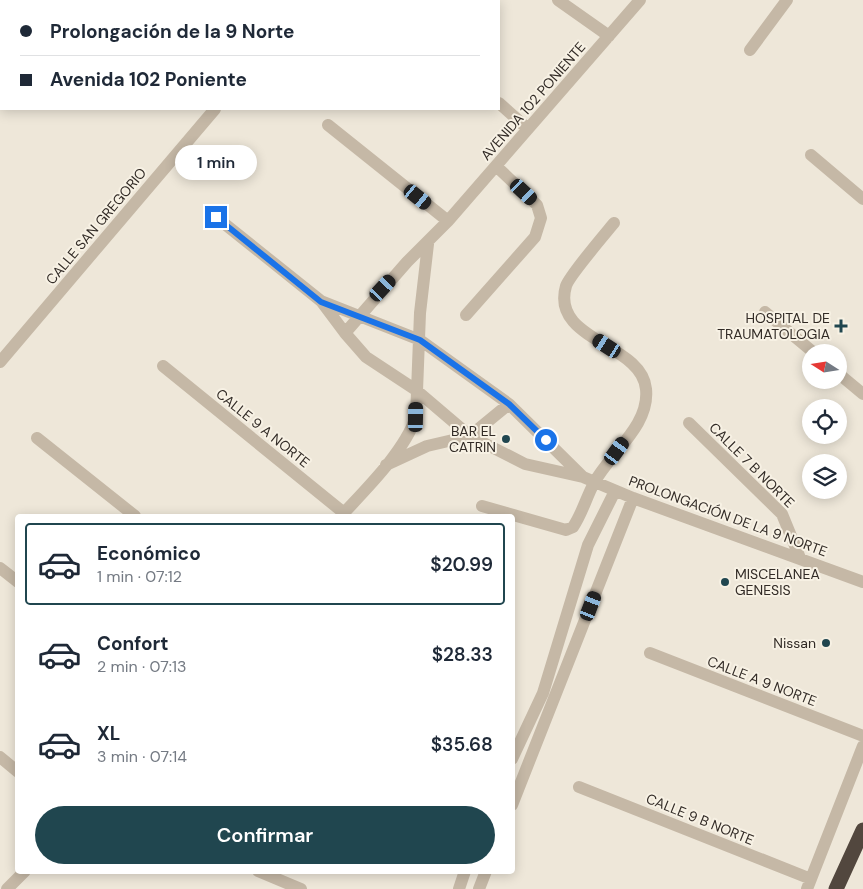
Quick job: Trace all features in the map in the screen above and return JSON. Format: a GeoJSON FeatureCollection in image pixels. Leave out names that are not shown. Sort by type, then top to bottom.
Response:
{"type":"FeatureCollection","features":[{"type":"Feature","properties":{"kind":"highway"},"geometry":{"type":"LineString","coordinates":[[836,889],[863,830]]}},
{"type":"Feature","properties":{"kind":"street"},"geometry":{"type":"LineString","coordinates":[[558,0],[609,36]]}},
{"type":"Feature","properties":{"kind":"street","name":"AVENIDA 102 PONIENTE"},"geometry":{"type":"LineString","coordinates":[[344,333],[407,262],[428,244],[448,222],[640,0]]}},
{"type":"Feature","properties":{"kind":"street"},"geometry":{"type":"LineString","coordinates":[[750,50],[787,0]]}},
{"type":"Feature","properties":{"kind":"street"},"geometry":{"type":"LineString","coordinates":[[500,104],[528,129]]}},
{"type":"Feature","properties":{"kind":"street","name":"CALLE SAN GREGORIO"},"geometry":{"type":"LineString","coordinates":[[0,362],[214,110]]}},
{"type":"Feature","properties":{"kind":"street"},"geometry":{"type":"LineString","coordinates":[[328,125],[448,222]]}},
{"type":"Feature","properties":{"kind":"street"},"geometry":{"type":"LineString","coordinates":[[811,156],[863,199]]}},
{"type":"Feature","properties":{"kind":"street"},"geometry":{"type":"LineString","coordinates":[[466,315],[535,237],[541,218],[537,205],[496,166]]}},
{"type":"Feature","properties":{"kind":"street"},"geometry":{"type":"LineString","coordinates":[[216,217],[321,302],[344,333],[366,356],[416,390]]}},
{"type":"Feature","properties":{"kind":"street"},"geometry":{"type":"LineString","coordinates":[[515,515],[566,530],[572,527],[578,520],[588,480],[639,420],[645,404],[646,388],[640,372],[620,354],[582,330],[568,314],[564,304],[566,284],[614,223]]}},
{"type":"Feature","properties":{"kind":"street"},"geometry":{"type":"LineString","coordinates":[[343,514],[386,465],[412,428],[416,417],[420,313],[428,244]]}},
{"type":"Feature","properties":{"kind":"street"},"geometry":{"type":"LineString","coordinates":[[321,302],[420,340]]}},
{"type":"Feature","properties":{"kind":"street"},"geometry":{"type":"LineString","coordinates":[[765,312],[803,344]]}},
{"type":"Feature","properties":{"kind":"street","name":"PROLONGACIÓN DE LA 9 NORTE"},"geometry":{"type":"LineString","coordinates":[[420,340],[509,404],[588,480]]}},
{"type":"Feature","properties":{"kind":"street","name":"CALLE 9 A NORTE"},"geometry":{"type":"LineString","coordinates":[[163,366],[341,514]]}},
{"type":"Feature","properties":{"kind":"street"},"geometry":{"type":"LineString","coordinates":[[848,382],[863,394]]}},
{"type":"Feature","properties":{"kind":"street","name":"PROLONGACIÓN DE LA 9 NORTE"},"geometry":{"type":"LineString","coordinates":[[416,390],[470,436],[525,464],[588,480],[863,582]]}},
{"type":"Feature","properties":{"kind":"street"},"geometry":{"type":"LineString","coordinates":[[386,465],[428,446],[470,436],[509,404]]}},
{"type":"Feature","properties":{"kind":"street","name":"CALLE 7 B NORTE"},"geometry":{"type":"LineString","coordinates":[[689,423],[782,514],[800,558]]}},
{"type":"Feature","properties":{"kind":"street"},"geometry":{"type":"LineString","coordinates":[[37,438],[132,514]]}},
{"type":"Feature","properties":{"kind":"street"},"geometry":{"type":"LineString","coordinates":[[515,754],[543,693],[588,545],[615,490]]}},
{"type":"Feature","properties":{"kind":"street"},"geometry":{"type":"LineString","coordinates":[[515,797],[633,498]]}},
{"type":"Feature","properties":{"kind":"street"},"geometry":{"type":"LineString","coordinates":[[482,506],[510,514]]}},
{"type":"Feature","properties":{"kind":"street"},"geometry":{"type":"LineString","coordinates":[[0,568],[15,580]]}},
{"type":"Feature","properties":{"kind":"street","name":"CALLE A 9 NORTE"},"geometry":{"type":"LineString","coordinates":[[650,654],[863,736]]}},
{"type":"Feature","properties":{"kind":"street"},"geometry":{"type":"LineString","coordinates":[[809,884],[863,746]]}},
{"type":"Feature","properties":{"kind":"street"},"geometry":{"type":"LineString","coordinates":[[0,757],[15,770]]}},
{"type":"Feature","properties":{"kind":"street","name":"CALLE 9 B NORTE"},"geometry":{"type":"LineString","coordinates":[[579,787],[809,884]]}},
{"type":"Feature","properties":{"kind":"street"},"geometry":{"type":"LineString","coordinates":[[7,889],[22,874]]}},
{"type":"Feature","properties":{"kind":"street"},"geometry":{"type":"LineString","coordinates":[[265,874],[301,889]]}},
{"type":"Feature","properties":{"kind":"street"},"geometry":{"type":"LineString","coordinates":[[459,889],[464,874]]}},
{"type":"Feature","properties":{"kind":"street"},"geometry":{"type":"LineString","coordinates":[[479,889],[485,874]]}},
{"type":"Feature","properties":{"kind":"place","name":"HOSPITAL DE TRAUMATOLOGIA"},"geometry":{"type":"Point","coordinates":[841,326]}},
{"type":"Feature","properties":{"kind":"place","name":"BAR EL CATRIN"},"geometry":{"type":"Point","coordinates":[506,439]}},
{"type":"Feature","properties":{"kind":"place","name":"MISCELANEA GENESIS"},"geometry":{"type":"Point","coordinates":[725,582]}},
{"type":"Feature","properties":{"kind":"place","name":"Nissan"},"geometry":{"type":"Point","coordinates":[826,643]}},
{"type":"Feature","properties":{"kind":"route"},"geometry":{"type":"LineString","coordinates":[[216,217],[321,302],[420,340],[509,404],[546,440]]}}]}
